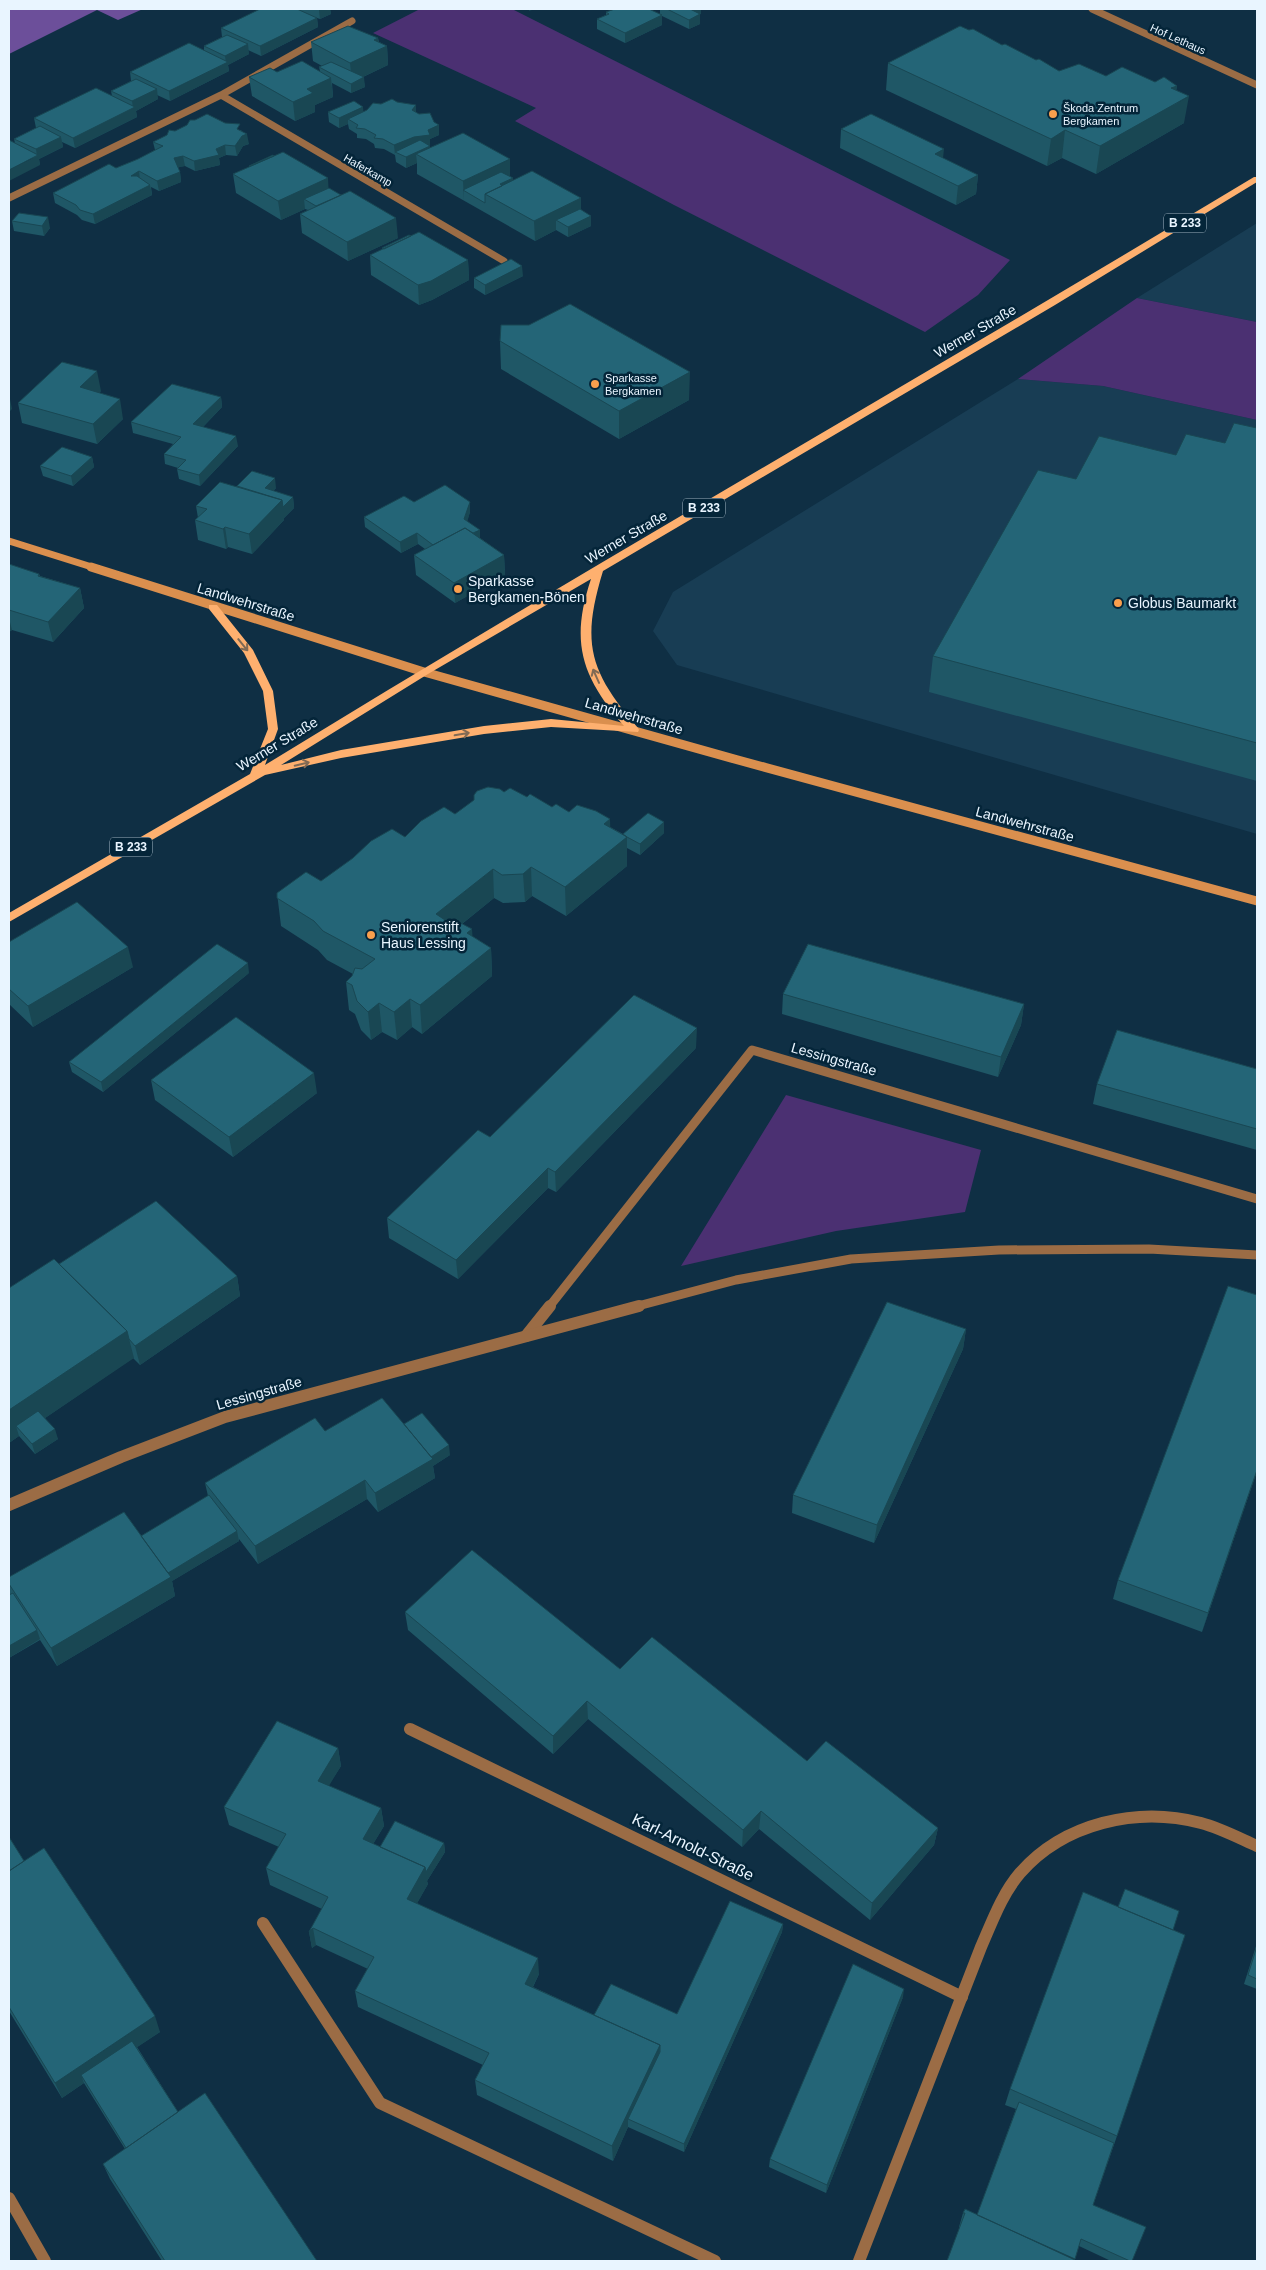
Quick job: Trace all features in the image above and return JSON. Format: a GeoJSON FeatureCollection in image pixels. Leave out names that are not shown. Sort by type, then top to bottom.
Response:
{"type":"FeatureCollection","features":[{"type":"Feature","properties":{"kind":"main road","name":"Werner Straße"},"geometry":{"type":"LineString","coordinates":[[9,918],[255,776],[424,672],[598,571],[1257,180]]}},
{"type":"Feature","properties":{"kind":"main road","name":"Landwehrstraße"},"geometry":{"type":"LineString","coordinates":[[9,541],[213,607],[424,672],[738,760],[1257,901]]}},
{"type":"Feature","properties":{"kind":"main road"},"geometry":{"type":"LineString","coordinates":[[598,571],[586,613],[585,651],[606,699],[634,730]]}},
{"type":"Feature","properties":{"kind":"main road"},"geometry":{"type":"LineString","coordinates":[[213,607],[249,652],[268,691],[273,729],[255,776]]}},
{"type":"Feature","properties":{"kind":"main road"},"geometry":{"type":"LineString","coordinates":[[255,776],[341,754],[484,730],[552,723],[634,730]]}},
{"type":"Feature","properties":{"kind":"street","name":"Hof Lethaus"},"geometry":{"type":"LineString","coordinates":[[1092,9],[1134,30],[1257,85]]}},
{"type":"Feature","properties":{"kind":"street"},"geometry":{"type":"LineString","coordinates":[[9,198],[221,95],[352,22]]}},
{"type":"Feature","properties":{"kind":"street","name":"Haferkamp"},"geometry":{"type":"LineString","coordinates":[[221,95],[504,261]]}},
{"type":"Feature","properties":{"kind":"street","name":"Lessingstraße"},"geometry":{"type":"LineString","coordinates":[[526,1336],[752,1050],[1257,1199]]}},
{"type":"Feature","properties":{"kind":"street","name":"Lessingstraße"},"geometry":{"type":"LineString","coordinates":[[9,1505],[121,1457],[224,1417],[736,1280],[851,1259],[1009,1250],[1149,1249],[1257,1255]]}},
{"type":"Feature","properties":{"kind":"street","name":"Karl-Arnold-Straße"},"geometry":{"type":"LineString","coordinates":[[410,1729],[962,1997]]}},
{"type":"Feature","properties":{"kind":"street"},"geometry":{"type":"LineString","coordinates":[[859,2261],[962,1997],[1003,1899],[1020,1874],[1040,1852],[1063,1836],[1091,1824],[1126,1817],[1162,1816],[1199,1823],[1257,1846]]}},
{"type":"Feature","properties":{"kind":"street"},"geometry":{"type":"LineString","coordinates":[[263,1923],[380,2103],[715,2261]]}},
{"type":"Feature","properties":{"kind":"street"},"geometry":{"type":"LineString","coordinates":[[9,2198],[45,2261]]}},
{"type":"Feature","properties":{"kind":"shaded area"},"geometry":{"type":"Polygon","coordinates":[[[9,9],[143,9],[118,20],[97,10],[9,54],[9,9]]]}},
{"type":"Feature","properties":{"kind":"shaded area"},"geometry":{"type":"Polygon","coordinates":[[[420,9],[512,9],[1010,260],[978,295],[925,332],[674,205],[515,121],[536,108],[373,33],[420,9]]]}},
{"type":"Feature","properties":{"kind":"shaded area"},"geometry":{"type":"Polygon","coordinates":[[[1257,223],[1257,322],[1137,298],[1257,223]]]}},
{"type":"Feature","properties":{"kind":"shaded area"},"geometry":{"type":"Polygon","coordinates":[[[1137,298],[1257,322],[1257,420],[1103,386],[1018,379],[1137,298]]]}},
{"type":"Feature","properties":{"kind":"shaded area"},"geometry":{"type":"Polygon","coordinates":[[[1018,379],[1103,386],[1257,420],[1257,834],[677,665],[653,631],[673,592],[1018,379]]]}},
{"type":"Feature","properties":{"kind":"shaded area"},"geometry":{"type":"Polygon","coordinates":[[[786,1095],[981,1150],[965,1212],[836,1231],[681,1266],[786,1095]]]}},
{"type":"Feature","properties":{"kind":"building"},"geometry":{"type":"Polygon","coordinates":[[[260,9],[297,9],[317,18],[260,46],[221,28],[260,9]]]}},
{"type":"Feature","properties":{"kind":"building"},"geometry":{"type":"Polygon","coordinates":[[[615,9],[649,9],[662,15],[625,33],[597,19],[609,14],[606,12],[615,9]]]}},
{"type":"Feature","properties":{"kind":"building"},"geometry":{"type":"Polygon","coordinates":[[[667,9],[690,9],[700,14],[689,20],[667,9]]]}},
{"type":"Feature","properties":{"kind":"building"},"geometry":{"type":"Polygon","coordinates":[[[348,26],[378,38],[374,40],[387,46],[350,63],[311,42],[348,26]]]}},
{"type":"Feature","properties":{"kind":"building"},"geometry":{"type":"Polygon","coordinates":[[[960,26],[969,30],[973,29],[1002,45],[1005,44],[1036,60],[1039,59],[1059,71],[1079,64],[1106,76],[1122,67],[1155,82],[1164,77],[1177,86],[1171,88],[1189,96],[1100,146],[1065,130],[1051,139],[888,63],[960,26]]]}},
{"type":"Feature","properties":{"kind":"building"},"geometry":{"type":"Polygon","coordinates":[[[227,35],[248,44],[225,56],[204,46],[227,35]]]}},
{"type":"Feature","properties":{"kind":"building"},"geometry":{"type":"Polygon","coordinates":[[[189,43],[228,62],[169,91],[130,72],[189,43]]]}},
{"type":"Feature","properties":{"kind":"building"},"geometry":{"type":"Polygon","coordinates":[[[302,61],[331,78],[307,89],[313,93],[293,102],[249,77],[270,68],[277,72],[302,61]]]}},
{"type":"Feature","properties":{"kind":"building"},"geometry":{"type":"Polygon","coordinates":[[[331,62],[364,77],[351,84],[319,67],[331,62]]]}},
{"type":"Feature","properties":{"kind":"building"},"geometry":{"type":"Polygon","coordinates":[[[136,79],[157,89],[132,101],[111,91],[136,79]]]}},
{"type":"Feature","properties":{"kind":"building"},"geometry":{"type":"Polygon","coordinates":[[[96,88],[135,107],[73,138],[34,118],[96,88]]]}},
{"type":"Feature","properties":{"kind":"building"},"geometry":{"type":"Polygon","coordinates":[[[392,99],[397,102],[416,105],[412,110],[419,114],[430,113],[434,122],[439,125],[428,130],[430,135],[414,137],[394,145],[383,139],[374,138],[376,135],[365,129],[356,128],[358,125],[348,119],[367,110],[373,103],[381,104],[392,99]]]}},
{"type":"Feature","properties":{"kind":"building"},"geometry":{"type":"Polygon","coordinates":[[[354,101],[363,107],[339,118],[328,112],[354,101]]]}},
{"type":"Feature","properties":{"kind":"building"},"geometry":{"type":"Polygon","coordinates":[[[207,114],[225,123],[240,124],[237,129],[247,134],[242,136],[235,146],[225,145],[216,149],[219,155],[194,161],[183,156],[174,158],[180,172],[157,181],[139,171],[131,176],[137,176],[150,185],[93,214],[80,210],[76,205],[53,193],[109,164],[116,168],[138,159],[163,146],[153,142],[167,135],[169,130],[175,131],[187,125],[190,120],[195,120],[207,114]]]}},
{"type":"Feature","properties":{"kind":"building"},"geometry":{"type":"Polygon","coordinates":[[[871,114],[944,149],[935,154],[978,175],[958,186],[841,129],[871,114]]]}},
{"type":"Feature","properties":{"kind":"building"},"geometry":{"type":"Polygon","coordinates":[[[40,126],[61,137],[36,149],[14,139],[40,126]]]}},
{"type":"Feature","properties":{"kind":"building"},"geometry":{"type":"Polygon","coordinates":[[[463,133],[510,159],[463,181],[416,154],[463,133]]]}},
{"type":"Feature","properties":{"kind":"building"},"geometry":{"type":"Polygon","coordinates":[[[9,140],[38,155],[9,170],[9,140]]]}},
{"type":"Feature","properties":{"kind":"building"},"geometry":{"type":"Polygon","coordinates":[[[420,140],[430,146],[406,157],[395,152],[420,140]]]}},
{"type":"Feature","properties":{"kind":"building"},"geometry":{"type":"Polygon","coordinates":[[[283,152],[328,178],[278,201],[233,174],[283,152]]]}},
{"type":"Feature","properties":{"kind":"building"},"geometry":{"type":"Polygon","coordinates":[[[273,155],[274,156],[249,166],[273,155]]]}},
{"type":"Feature","properties":{"kind":"building"},"geometry":{"type":"Polygon","coordinates":[[[532,171],[581,198],[534,221],[485,194],[532,171]]]}},
{"type":"Feature","properties":{"kind":"building"},"geometry":{"type":"Polygon","coordinates":[[[501,172],[513,178],[485,194],[485,203],[463,190],[501,172]]]}},
{"type":"Feature","properties":{"kind":"building"},"geometry":{"type":"Polygon","coordinates":[[[329,188],[341,195],[316,206],[304,199],[329,188]]]}},
{"type":"Feature","properties":{"kind":"building"},"geometry":{"type":"Polygon","coordinates":[[[350,191],[396,218],[347,242],[300,214],[350,191]]]}},
{"type":"Feature","properties":{"kind":"building"},"geometry":{"type":"Polygon","coordinates":[[[580,209],[591,216],[568,227],[556,220],[580,209]]]}},
{"type":"Feature","properties":{"kind":"building"},"geometry":{"type":"Polygon","coordinates":[[[19,213],[48,217],[42,226],[12,221],[19,213]]]}},
{"type":"Feature","properties":{"kind":"building"},"geometry":{"type":"Polygon","coordinates":[[[419,232],[468,260],[431,281],[418,285],[370,255],[419,232]]]}},
{"type":"Feature","properties":{"kind":"building"},"geometry":{"type":"Polygon","coordinates":[[[409,235],[411,236],[384,249],[382,248],[409,235]]]}},
{"type":"Feature","properties":{"kind":"building"},"geometry":{"type":"Polygon","coordinates":[[[511,259],[522,266],[485,285],[474,278],[511,259]]]}},
{"type":"Feature","properties":{"kind":"building"},"geometry":{"type":"Polygon","coordinates":[[[570,304],[690,372],[619,411],[500,341],[501,325],[529,325],[570,304]]]}},
{"type":"Feature","properties":{"kind":"building"},"geometry":{"type":"Polygon","coordinates":[[[62,362],[97,371],[80,387],[120,399],[93,424],[18,403],[62,362]]]}},
{"type":"Feature","properties":{"kind":"building"},"geometry":{"type":"Polygon","coordinates":[[[172,384],[221,397],[193,424],[236,436],[199,475],[177,469],[186,460],[164,454],[181,437],[131,422],[172,384]]]}},
{"type":"Feature","properties":{"kind":"building","name":"Globus Baumarkt"},"geometry":{"type":"Polygon","coordinates":[[[1234,423],[1257,428],[1257,743],[933,656],[1038,470],[1076,479],[1099,436],[1176,455],[1186,434],[1225,443],[1234,423]]]}},
{"type":"Feature","properties":{"kind":"building"},"geometry":{"type":"Polygon","coordinates":[[[62,447],[92,457],[71,476],[40,466],[62,447]]]}},
{"type":"Feature","properties":{"kind":"building"},"geometry":{"type":"Polygon","coordinates":[[[252,471],[275,478],[265,488],[293,497],[283,507],[282,500],[237,486],[252,471]]]}},
{"type":"Feature","properties":{"kind":"building"},"geometry":{"type":"Polygon","coordinates":[[[220,482],[282,500],[249,534],[225,527],[223,529],[195,520],[207,509],[196,506],[220,482]]]}},
{"type":"Feature","properties":{"kind":"building"},"geometry":{"type":"Polygon","coordinates":[[[445,485],[470,502],[464,519],[480,530],[473,533],[465,528],[433,545],[417,533],[400,542],[364,517],[404,496],[414,502],[445,485]]]}},
{"type":"Feature","properties":{"kind":"building"},"geometry":{"type":"Polygon","coordinates":[[[465,528],[504,555],[454,583],[414,555],[465,528]]]}},
{"type":"Feature","properties":{"kind":"building"},"geometry":{"type":"Polygon","coordinates":[[[9,564],[39,574],[38,576],[80,588],[48,622],[9,610],[9,564]]]}},
{"type":"Feature","properties":{"kind":"building","name":"Seniorenstift Haus Lessing"},"geometry":{"type":"Polygon","coordinates":[[[488,787],[500,789],[504,792],[510,788],[527,797],[530,794],[552,807],[556,804],[569,812],[577,805],[596,811],[610,819],[604,824],[627,837],[565,887],[531,867],[523,874],[502,875],[493,869],[436,914],[451,924],[455,920],[472,929],[467,933],[491,948],[420,1005],[410,999],[394,1012],[379,1003],[368,1012],[357,1001],[352,985],[346,982],[352,976],[355,968],[362,969],[375,959],[323,931],[314,921],[277,898],[277,893],[306,872],[321,881],[353,858],[371,841],[392,829],[405,837],[421,821],[444,807],[455,814],[474,800],[474,795],[477,791],[488,787]]]}},
{"type":"Feature","properties":{"kind":"building"},"geometry":{"type":"Polygon","coordinates":[[[648,813],[664,822],[640,844],[623,834],[648,813]]]}},
{"type":"Feature","properties":{"kind":"building"},"geometry":{"type":"Polygon","coordinates":[[[77,902],[128,947],[28,1006],[9,989],[9,942],[77,902]]]}},
{"type":"Feature","properties":{"kind":"building"},"geometry":{"type":"Polygon","coordinates":[[[217,944],[248,963],[101,1082],[69,1062],[217,944]]]}},
{"type":"Feature","properties":{"kind":"building"},"geometry":{"type":"Polygon","coordinates":[[[808,944],[1024,1004],[1001,1057],[783,994],[808,944]]]}},
{"type":"Feature","properties":{"kind":"building"},"geometry":{"type":"Polygon","coordinates":[[[634,995],[697,1028],[555,1172],[548,1168],[456,1260],[387,1218],[478,1130],[490,1137],[634,995]]]}},
{"type":"Feature","properties":{"kind":"building"},"geometry":{"type":"Polygon","coordinates":[[[236,1017],[314,1073],[229,1137],[151,1080],[236,1017]]]}},
{"type":"Feature","properties":{"kind":"building"},"geometry":{"type":"Polygon","coordinates":[[[1117,1030],[1257,1069],[1257,1129],[1097,1084],[1117,1030]]]}},
{"type":"Feature","properties":{"kind":"building"},"geometry":{"type":"Polygon","coordinates":[[[156,1201],[237,1276],[135,1346],[129,1339],[127,1331],[59,1264],[156,1201]]]}},
{"type":"Feature","properties":{"kind":"building"},"geometry":{"type":"Polygon","coordinates":[[[54,1259],[127,1331],[9,1410],[9,1288],[54,1259]]]}},
{"type":"Feature","properties":{"kind":"building"},"geometry":{"type":"Polygon","coordinates":[[[1228,1286],[1257,1295],[1257,1470],[1208,1613],[1118,1580],[1228,1286]]]}},
{"type":"Feature","properties":{"kind":"building"},"geometry":{"type":"Polygon","coordinates":[[[887,1302],[966,1329],[877,1525],[793,1495],[887,1302]]]}},
{"type":"Feature","properties":{"kind":"building"},"geometry":{"type":"Polygon","coordinates":[[[382,1398],[433,1459],[375,1493],[365,1480],[255,1546],[205,1483],[315,1418],[325,1431],[382,1398]]]}},
{"type":"Feature","properties":{"kind":"building"},"geometry":{"type":"Polygon","coordinates":[[[38,1411],[55,1429],[32,1444],[16,1426],[38,1411]]]}},
{"type":"Feature","properties":{"kind":"building"},"geometry":{"type":"Polygon","coordinates":[[[422,1413],[449,1445],[431,1457],[404,1424],[422,1413]]]}},
{"type":"Feature","properties":{"kind":"building"},"geometry":{"type":"Polygon","coordinates":[[[209,1495],[237,1531],[168,1573],[141,1536],[209,1495]]]}},
{"type":"Feature","properties":{"kind":"building"},"geometry":{"type":"Polygon","coordinates":[[[124,1512],[171,1577],[51,1648],[9,1584],[9,1577],[124,1512]]]}},
{"type":"Feature","properties":{"kind":"building"},"geometry":{"type":"Polygon","coordinates":[[[472,1550],[620,1669],[652,1637],[807,1761],[826,1741],[938,1828],[872,1903],[761,1811],[743,1830],[587,1701],[553,1736],[405,1612],[472,1550]]]}},
{"type":"Feature","properties":{"kind":"building"},"geometry":{"type":"Polygon","coordinates":[[[13,1593],[37,1630],[9,1646],[9,1595],[13,1593]]]}},
{"type":"Feature","properties":{"kind":"building"},"geometry":{"type":"Polygon","coordinates":[[[277,1721],[338,1748],[318,1781],[381,1808],[363,1839],[425,1867],[407,1899],[538,1958],[525,1984],[660,2045],[612,2146],[475,2080],[489,2053],[355,1991],[374,1957],[313,1928],[309,1932],[328,1897],[266,1868],[286,1834],[224,1807],[277,1721]]]}},
{"type":"Feature","properties":{"kind":"building"},"geometry":{"type":"Polygon","coordinates":[[[395,1821],[444,1843],[426,1872],[425,1867],[380,1847],[395,1821]]]}},
{"type":"Feature","properties":{"kind":"building"},"geometry":{"type":"Polygon","coordinates":[[[9,1837],[24,1861],[9,1871],[9,1837]]]}},
{"type":"Feature","properties":{"kind":"building"},"geometry":{"type":"Polygon","coordinates":[[[44,1848],[155,2016],[55,2083],[9,2007],[9,1871],[44,1848]]]}},
{"type":"Feature","properties":{"kind":"building"},"geometry":{"type":"Polygon","coordinates":[[[1125,1889],[1179,1911],[1173,1930],[1118,1907],[1125,1889]]]}},
{"type":"Feature","properties":{"kind":"building"},"geometry":{"type":"Polygon","coordinates":[[[1083,1892],[1185,1935],[1117,2136],[1010,2089],[1083,1892]]]}},
{"type":"Feature","properties":{"kind":"building"},"geometry":{"type":"Polygon","coordinates":[[[730,1901],[783,1924],[684,2144],[628,2119],[660,2052],[660,2045],[594,2015],[611,1984],[677,2014],[730,1901]]]}},
{"type":"Feature","properties":{"kind":"building"},"geometry":{"type":"Polygon","coordinates":[[[1257,1946],[1257,1979],[1248,1975],[1257,1946]]]}},
{"type":"Feature","properties":{"kind":"building"},"geometry":{"type":"Polygon","coordinates":[[[853,1964],[904,1989],[827,2185],[770,2159],[853,1964]]]}},
{"type":"Feature","properties":{"kind":"building"},"geometry":{"type":"Polygon","coordinates":[[[132,2041],[178,2112],[126,2148],[81,2075],[132,2041]]]}},
{"type":"Feature","properties":{"kind":"building"},"geometry":{"type":"Polygon","coordinates":[[[205,2093],[317,2261],[165,2261],[103,2164],[205,2093]]]}},
{"type":"Feature","properties":{"kind":"building"},"geometry":{"type":"Polygon","coordinates":[[[1019,2102],[1114,2143],[1093,2205],[1146,2227],[1132,2261],[1081,2239],[1075,2259],[977,2215],[1019,2102]]]}},
{"type":"Feature","properties":{"kind":"building"},"geometry":{"type":"Polygon","coordinates":[[[965,2209],[1075,2260],[947,2261],[965,2209]]]}},
{"type":"Feature","properties":{"kind":"place","name":"Škoda Zentrum Bergkamen"},"geometry":{"type":"Point","coordinates":[1053,114]}},
{"type":"Feature","properties":{"kind":"place","name":"Sparkasse Bergkamen"},"geometry":{"type":"Point","coordinates":[595,384]}},
{"type":"Feature","properties":{"kind":"place","name":"Sparkasse Bergkamen-Bönen"},"geometry":{"type":"Point","coordinates":[458,589]}},
{"type":"Feature","properties":{"kind":"place","name":"Globus Baumarkt"},"geometry":{"type":"Point","coordinates":[1118,603]}},
{"type":"Feature","properties":{"kind":"place","name":"Seniorenstift Haus Lessing"},"geometry":{"type":"Point","coordinates":[371,935]}}]}
